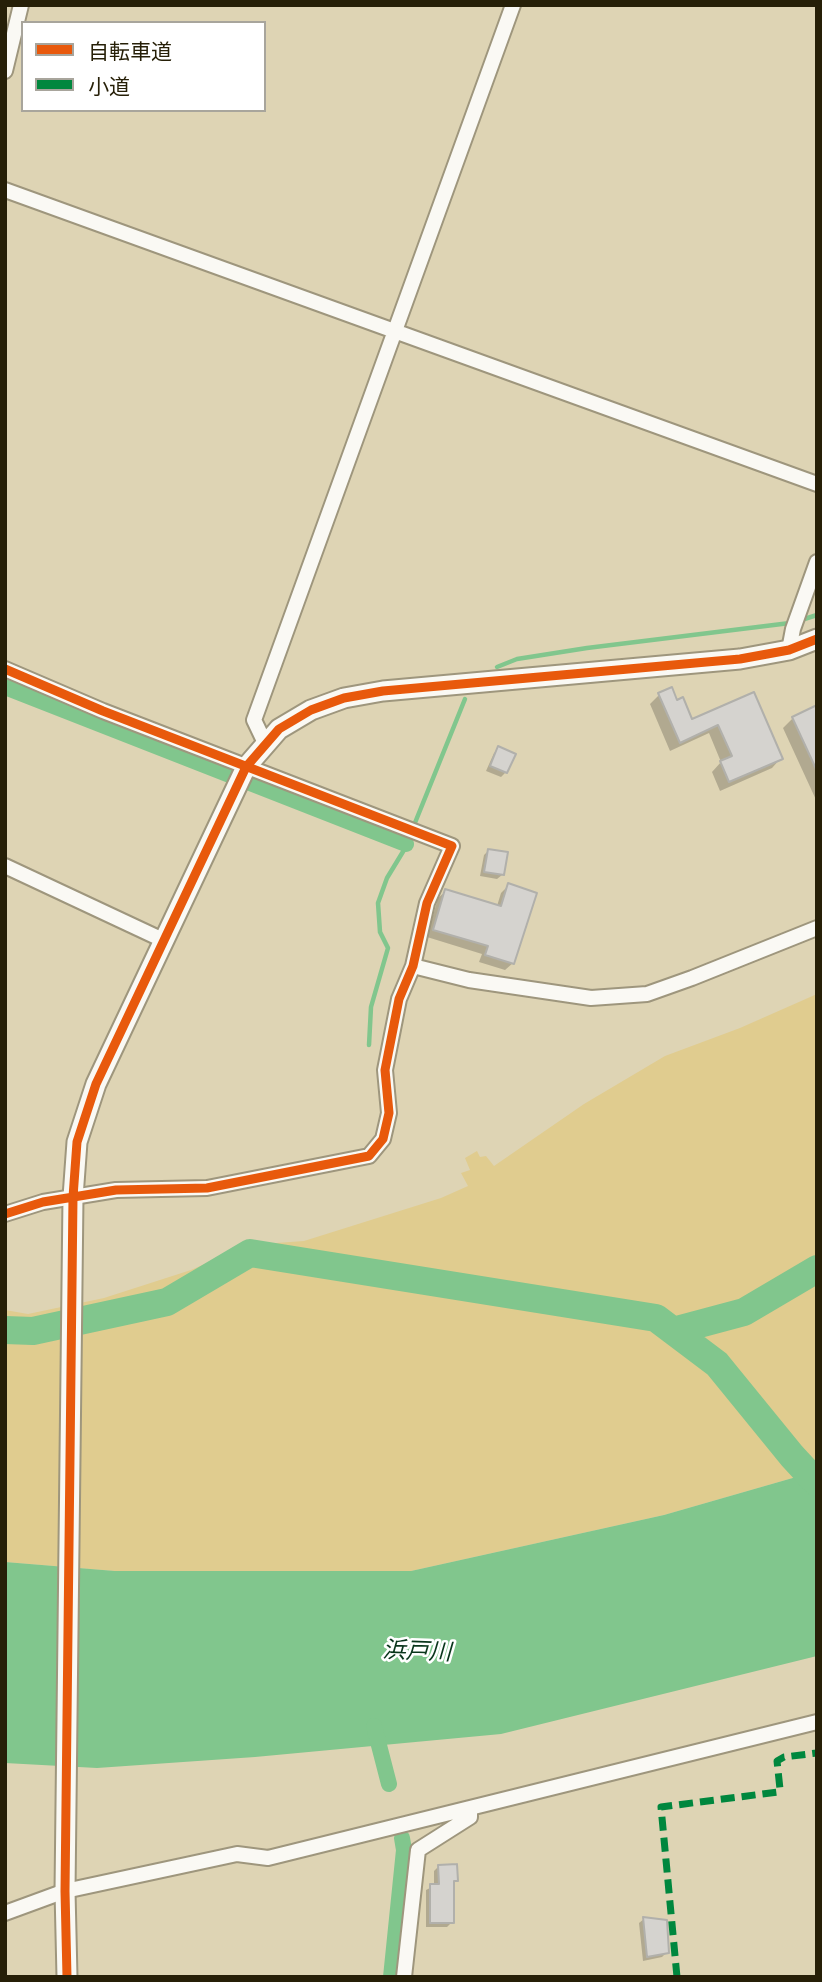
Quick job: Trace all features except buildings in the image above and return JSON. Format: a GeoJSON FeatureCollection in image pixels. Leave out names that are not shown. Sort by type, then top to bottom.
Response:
{"type":"FeatureCollection","features":[{"type":"Feature","properties":{"kind":"street"},"geometry":{"type":"LineString","coordinates":[[5,71],[21,5]]}},
{"type":"Feature","properties":{"kind":"street"},"geometry":{"type":"LineString","coordinates":[[265,743],[254,720],[513,5]]}},
{"type":"Feature","properties":{"kind":"street"},"geometry":{"type":"LineString","coordinates":[[5,190],[817,484]]}},
{"type":"Feature","properties":{"kind":"street"},"geometry":{"type":"LineString","coordinates":[[789,650],[793,629],[817,562]]}},
{"type":"Feature","properties":{"kind":"street"},"geometry":{"type":"LineString","coordinates":[[67,1977],[65,1881],[73,1197],[77,1142],[96,1084],[246,767],[279,729],[326,702],[363,694],[740,659],[789,650],[817,639]]}},
{"type":"Feature","properties":{"kind":"street"},"geometry":{"type":"LineString","coordinates":[[5,669],[103,711],[452,846],[427,903],[413,966],[399,999],[385,1070],[388,1113],[383,1139],[369,1156],[207,1188],[116,1190],[43,1202],[5,1214]]}},
{"type":"Feature","properties":{"kind":"street"},"geometry":{"type":"LineString","coordinates":[[5,866],[163,940]]}},
{"type":"Feature","properties":{"kind":"street"},"geometry":{"type":"LineString","coordinates":[[413,966],[469,980],[591,998],[648,994],[817,928]]}},
{"type":"Feature","properties":{"kind":"street"},"geometry":{"type":"LineString","coordinates":[[5,1913],[65,1881],[237,1854],[268,1858],[817,1722]]}},
{"type":"Feature","properties":{"kind":"street"},"geometry":{"type":"LineString","coordinates":[[404,1977],[418,1850],[470,1817],[470,1808]]}},
{"type":"Feature","properties":{"kind":"shaded area"},"geometry":{"type":"Polygon","coordinates":[[[817,994],[817,1471],[664,1515],[411,1571],[115,1571],[5,1562],[5,1310],[28,1314],[104,1298],[191,1270],[248,1245],[304,1241],[441,1198],[468,1186],[461,1173],[470,1170],[465,1158],[477,1151],[480,1157],[486,1156],[494,1166],[584,1104],[665,1056],[740,1028],[817,994]]]}},
{"type":"Feature","properties":{"kind":"water","name":"浜戸川"},"geometry":{"type":"Polygon","coordinates":[[[817,1471],[817,1656],[501,1734],[255,1757],[97,1768],[5,1763],[5,1562],[115,1571],[411,1571],[664,1515],[817,1471]]]}},
{"type":"Feature","properties":{"kind":"waterway"},"geometry":{"type":"LineString","coordinates":[[798,621],[817,615]]}},
{"type":"Feature","properties":{"kind":"waterway"},"geometry":{"type":"LineString","coordinates":[[497,667],[517,659],[587,648],[790,623]]}},
{"type":"Feature","properties":{"kind":"waterway"},"geometry":{"type":"LineString","coordinates":[[5,687],[406,844]]}},
{"type":"Feature","properties":{"kind":"waterway"},"geometry":{"type":"LineString","coordinates":[[369,1045],[371,1007],[388,948],[380,932],[378,903],[387,878],[404,850],[465,699]]}},
{"type":"Feature","properties":{"kind":"waterway"},"geometry":{"type":"LineString","coordinates":[[5,1330],[33,1331],[167,1302],[250,1253],[656,1318],[717,1364],[817,1483]]}},
{"type":"Feature","properties":{"kind":"waterway"},"geometry":{"type":"LineString","coordinates":[[673,1331],[744,1312],[817,1269]]}},
{"type":"Feature","properties":{"kind":"waterway"},"geometry":{"type":"LineString","coordinates":[[374,1726],[389,1784]]}},
{"type":"Feature","properties":{"kind":"waterway"},"geometry":{"type":"LineString","coordinates":[[391,1977],[404,1850],[402,1838]]}},
{"type":"Feature","properties":{"kind":"marked path"},"geometry":{"type":"LineString","coordinates":[[677,1977],[661,1807],[778,1792],[777,1761],[784,1757],[817,1753]]}},
{"type":"Feature","properties":{"kind":"cycle path"},"geometry":{"type":"LineString","coordinates":[[67,1977],[65,1891],[73,1197],[77,1142],[96,1084],[246,767],[279,729],[311,710],[344,698],[383,691],[740,659],[789,650],[817,639]]}},
{"type":"Feature","properties":{"kind":"cycle path"},"geometry":{"type":"LineString","coordinates":[[5,669],[103,711],[452,846],[427,903],[413,966],[399,999],[385,1070],[389,1113],[383,1139],[369,1156],[207,1188],[116,1190],[43,1202],[5,1214]]}}]}
